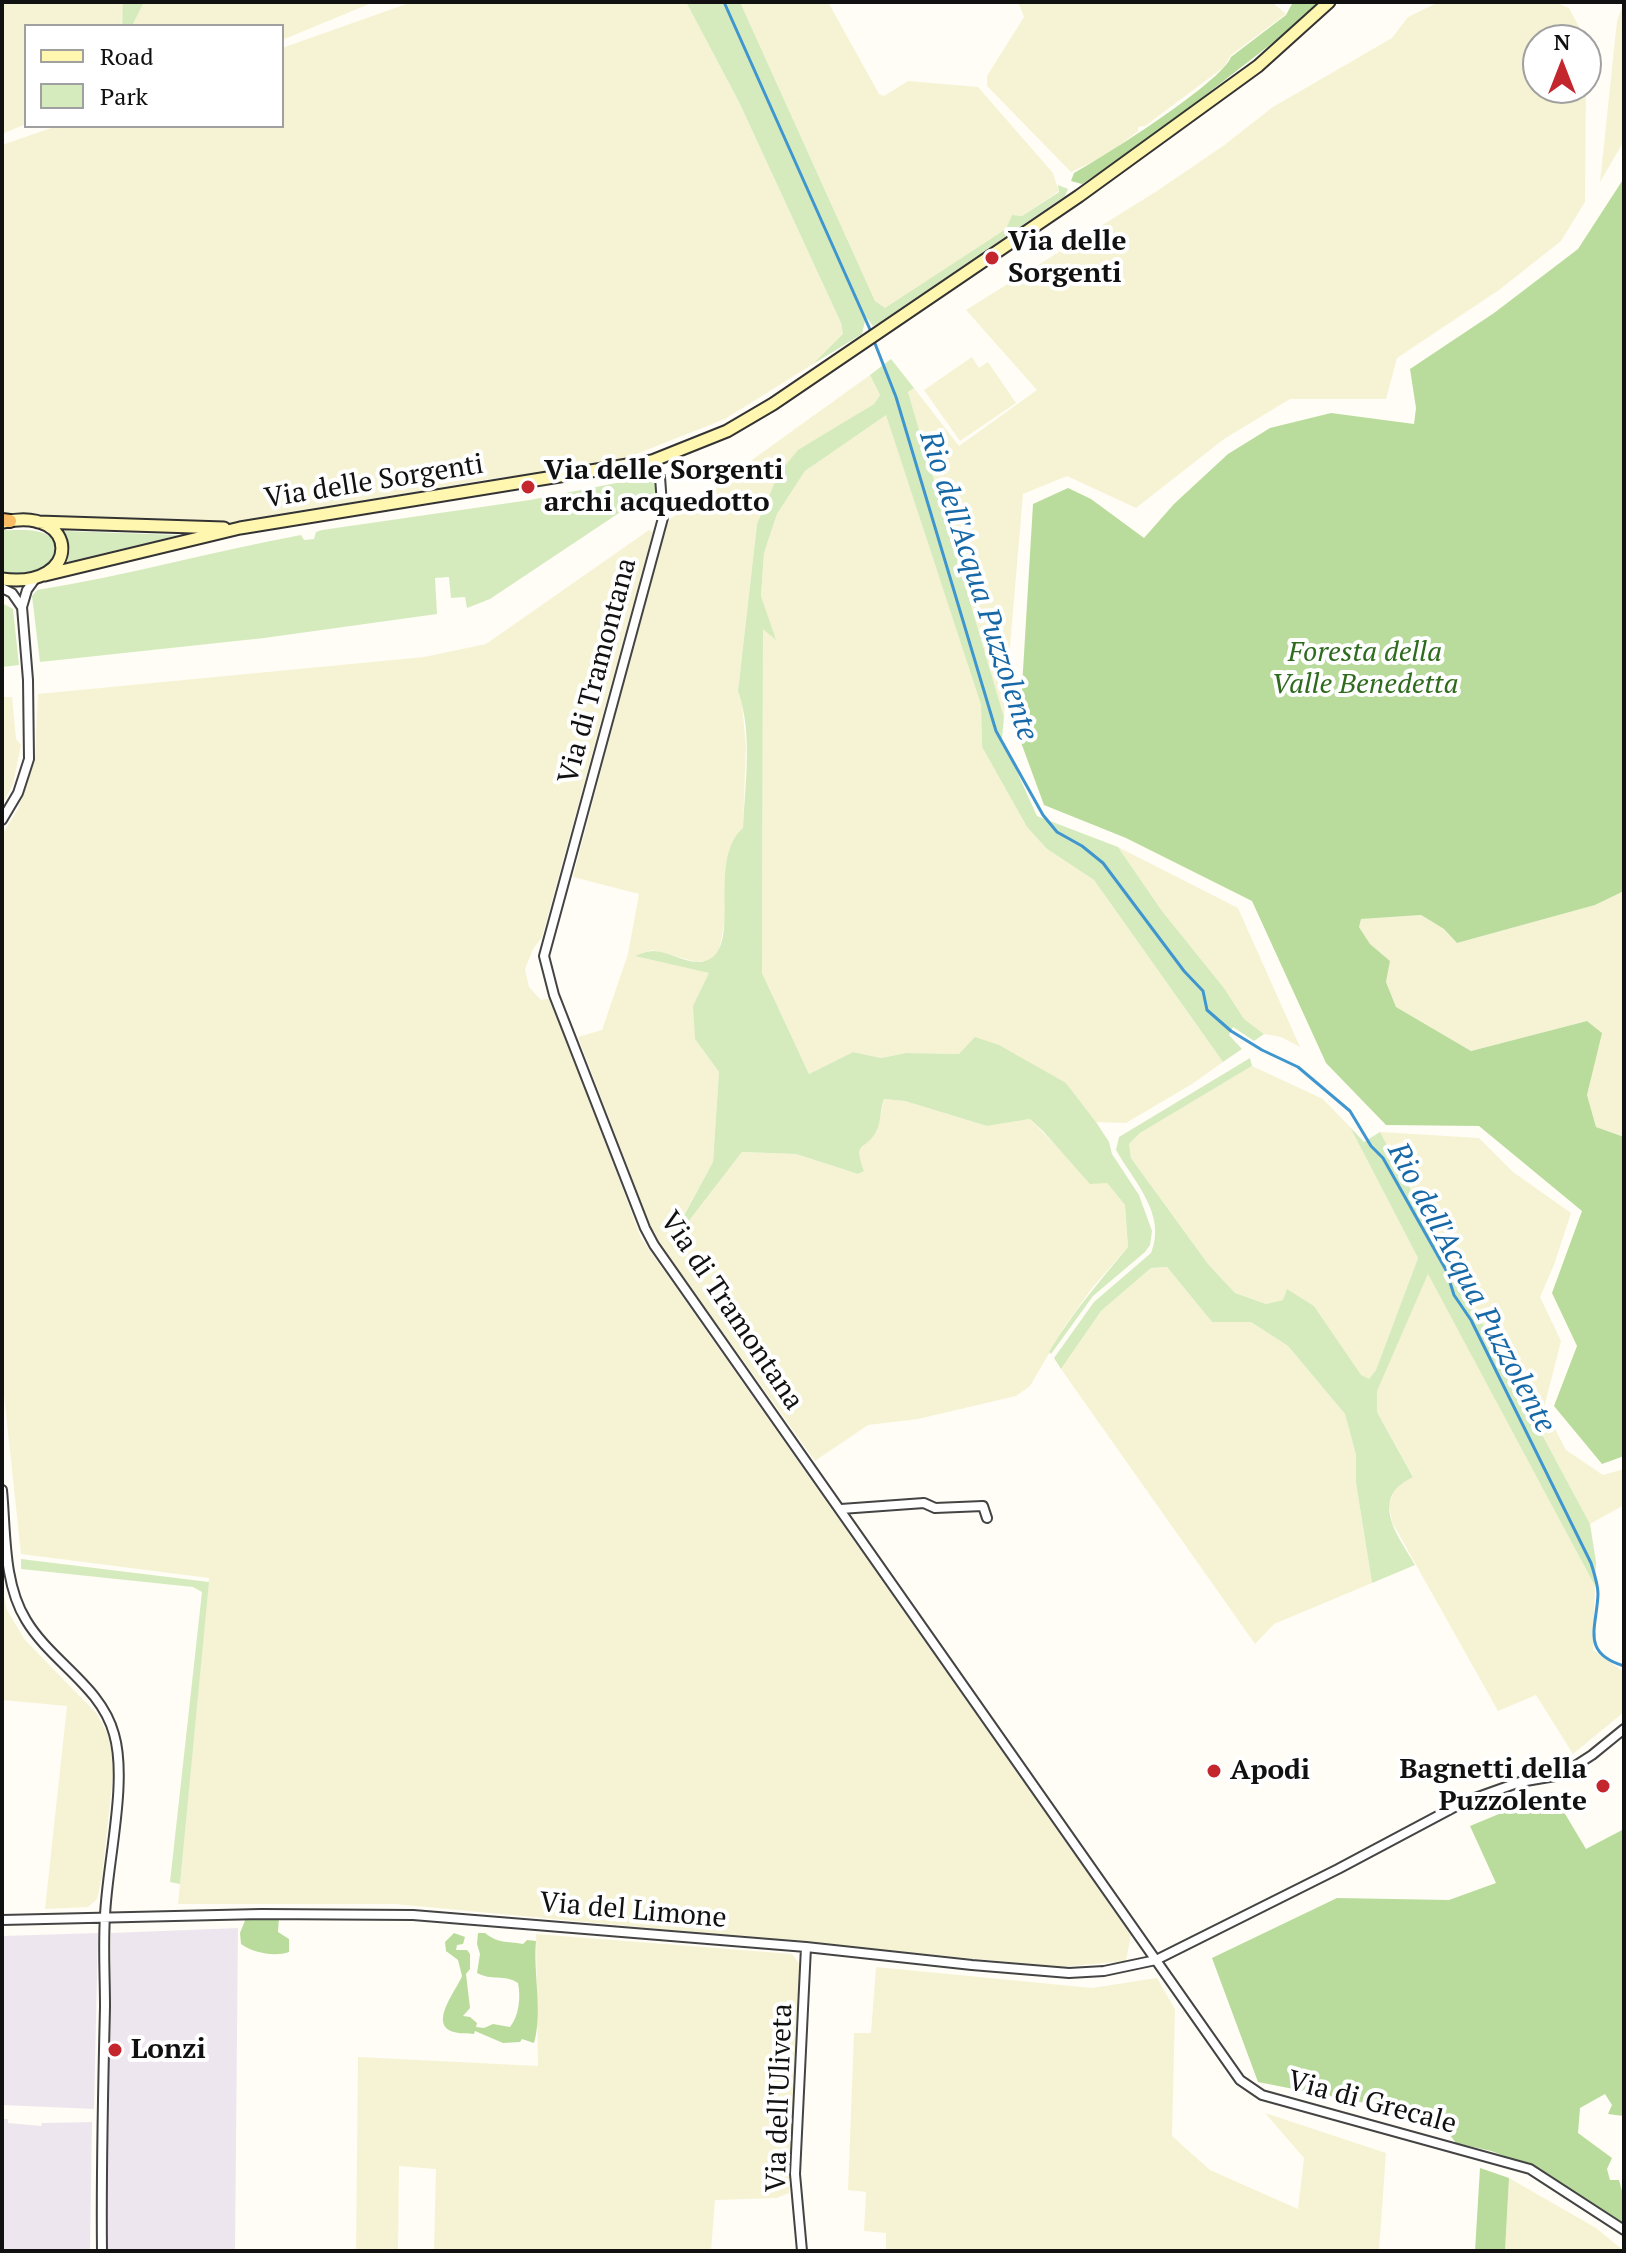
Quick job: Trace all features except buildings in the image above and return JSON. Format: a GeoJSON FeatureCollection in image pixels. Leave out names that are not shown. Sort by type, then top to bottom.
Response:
{"type":"FeatureCollection","features":[{"type":"Feature","properties":{"kind":"main road","name":"Via delle Sorgenti"},"geometry":{"type":"LineString","coordinates":[[2,584],[240,528],[652,461],[685,450],[746,421],[1079,196],[1258,66],[1329,2]]}},
{"type":"Feature","properties":{"kind":"main road","name":"Via delle Sorgenti"},"geometry":{"type":"LineString","coordinates":[[5,521],[240,528]]}},
{"type":"Feature","properties":{"kind":"main road"},"geometry":{"type":"LineString","coordinates":[[38,522],[54,529],[62,545],[61,558],[40,576]]}},
{"type":"Feature","properties":{"kind":"street","name":"Via di Tramontana"},"geometry":{"type":"LineString","coordinates":[[652,461],[660,477],[663,518],[545,945],[546,969],[654,1245],[1156,1960]]}},
{"type":"Feature","properties":{"kind":"street"},"geometry":{"type":"LineString","coordinates":[[2,820],[18,793],[29,759],[28,680],[22,607],[27,590],[40,576]]}},
{"type":"Feature","properties":{"kind":"street"},"geometry":{"type":"LineString","coordinates":[[2,584],[22,607]]}},
{"type":"Feature","properties":{"kind":"street"},"geometry":{"type":"LineString","coordinates":[[2,1490],[14,1596],[26,1621],[44,1644],[93,1694],[107,1715],[115,1736],[117,1790],[105,1916],[102,2251]]}},
{"type":"Feature","properties":{"kind":"street"},"geometry":{"type":"LineString","coordinates":[[841,1509],[924,1503],[935,1508],[983,1506],[987,1518]]}},
{"type":"Feature","properties":{"kind":"street","name":"Via del Limone"},"geometry":{"type":"LineString","coordinates":[[2,1920],[105,1916],[413,1915],[806,1947],[1069,1973],[1128,1967],[1156,1960],[1464,1802],[1520,1782],[1561,1775],[1624,1729]]}},
{"type":"Feature","properties":{"kind":"street","name":"Via dell'Uliveta"},"geometry":{"type":"LineString","coordinates":[[802,2251],[795,2174],[806,1947]]}},
{"type":"Feature","properties":{"kind":"street","name":"Via di Grecale"},"geometry":{"type":"LineString","coordinates":[[1156,1960],[1240,2080],[1262,2095],[1530,2169],[1624,2230]]}},
{"type":"Feature","properties":{"kind":"shaded area"},"geometry":{"type":"Polygon","coordinates":[[[2,2],[123,2],[121,24],[24,24],[24,125],[2,134],[2,2]]]}},
{"type":"Feature","properties":{"kind":"shaded area"},"geometry":{"type":"Polygon","coordinates":[[[144,2],[374,2],[284,39],[284,24],[133,24],[144,2]]]}},
{"type":"Feature","properties":{"kind":"shaded area"},"geometry":{"type":"Polygon","coordinates":[[[412,2],[686,2],[739,102],[841,323],[843,334],[813,364],[725,419],[611,464],[490,479],[232,523],[2,514],[2,145],[51,128],[284,128],[284,47],[412,2]]]}},
{"type":"Feature","properties":{"kind":"shaded area"},"geometry":{"type":"Polygon","coordinates":[[[740,2],[828,2],[879,94],[884,96],[908,81],[978,87],[1053,173],[1059,191],[1022,216],[1012,215],[1007,229],[885,309],[875,301],[740,2]]]}},
{"type":"Feature","properties":{"kind":"shaded area"},"geometry":{"type":"Polygon","coordinates":[[[1018,2],[1272,2],[1286,14],[1231,55],[1224,67],[1145,126],[1138,127],[1138,131],[1106,156],[1071,172],[987,86],[987,76],[1024,17],[1018,2]]]}},
{"type":"Feature","properties":{"kind":"shaded area"},"geometry":{"type":"Polygon","coordinates":[[[1439,2],[1554,2],[1569,8],[1578,24],[1522,24],[1522,104],[1586,104],[1585,202],[1561,241],[1499,290],[1397,358],[1386,399],[1290,399],[1224,439],[1136,508],[1067,476],[1023,494],[1004,717],[908,392],[914,388],[959,446],[1037,390],[966,310],[1157,191],[1273,107],[1392,38],[1408,17],[1439,2]]]}},
{"type":"Feature","properties":{"kind":"shaded area"},"geometry":{"type":"Polygon","coordinates":[[[1624,2],[1624,141],[1600,182],[1617,21],[1624,2]]]}},
{"type":"Feature","properties":{"kind":"shaded area"},"geometry":{"type":"Polygon","coordinates":[[[972,357],[979,368],[988,362],[1016,403],[960,441],[924,390],[972,357]]]}},
{"type":"Feature","properties":{"kind":"shaded area"},"geometry":{"type":"Polygon","coordinates":[[[870,375],[880,395],[874,404],[845,422],[757,524],[738,691],[746,747],[743,828],[719,951],[710,960],[697,962],[652,950],[637,956],[710,973],[695,1039],[719,1072],[713,1162],[676,1229],[681,1231],[742,1152],[796,1154],[858,1174],[864,1171],[858,1153],[860,1146],[877,1131],[884,1099],[905,1101],[987,1126],[1030,1119],[1066,1156],[1107,1183],[1125,1205],[1128,1247],[1092,1288],[1065,1326],[1030,1386],[1016,1396],[918,1419],[868,1425],[815,1461],[654,1236],[578,1037],[602,1030],[628,954],[639,894],[573,877],[662,538],[670,519],[870,375]]]}},
{"type":"Feature","properties":{"kind":"shaded area"},"geometry":{"type":"Polygon","coordinates":[[[886,414],[981,705],[982,747],[1027,827],[1047,849],[1094,880],[1223,1062],[1126,1123],[1096,1122],[1066,1083],[959,1054],[906,1053],[881,1058],[853,1052],[809,1074],[762,973],[763,628],[774,638],[761,596],[764,553],[777,514],[805,471],[886,414]]]}},
{"type":"Feature","properties":{"kind":"shaded area"},"geometry":{"type":"Polygon","coordinates":[[[649,530],[653,532],[542,937],[525,969],[529,987],[541,1000],[552,998],[641,1238],[1131,1935],[1126,1961],[1061,1967],[395,1904],[178,1904],[209,1578],[21,1554],[2,1376],[2,835],[18,809],[35,760],[38,694],[424,657],[486,644],[649,530]]]}},
{"type":"Feature","properties":{"kind":"shaded area"},"geometry":{"type":"Polygon","coordinates":[[[2,697],[12,697],[16,739],[21,745],[13,784],[2,805],[2,697]]]}},
{"type":"Feature","properties":{"kind":"shaded area"},"geometry":{"type":"Polygon","coordinates":[[[1118,847],[1238,908],[1300,1047],[1281,1037],[1264,1034],[1244,1019],[1118,847]]]}},
{"type":"Feature","properties":{"kind":"shaded area"},"geometry":{"type":"Polygon","coordinates":[[[1624,891],[1624,1137],[1596,1127],[1587,1095],[1601,1033],[1587,1021],[1471,1051],[1396,1007],[1386,982],[1390,961],[1370,944],[1359,927],[1360,919],[1421,915],[1444,929],[1457,943],[1595,905],[1624,891]]]}},
{"type":"Feature","properties":{"kind":"shaded area"},"geometry":{"type":"Polygon","coordinates":[[[1252,1066],[1323,1099],[1350,1127],[1418,1258],[1376,1370],[1369,1379],[1361,1376],[1314,1306],[1288,1290],[1283,1300],[1266,1304],[1235,1293],[1208,1264],[1131,1158],[1129,1144],[1140,1133],[1252,1066]]]}},
{"type":"Feature","properties":{"kind":"shaded area"},"geometry":{"type":"Polygon","coordinates":[[[1380,1132],[1479,1138],[1513,1172],[1571,1213],[1540,1297],[1561,1341],[1544,1408],[1566,1450],[1603,1475],[1624,1469],[1624,1505],[1590,1524],[1380,1132]]]}},
{"type":"Feature","properties":{"kind":"shaded area"},"geometry":{"type":"Polygon","coordinates":[[[1167,1267],[1212,1322],[1251,1322],[1288,1346],[1345,1414],[1356,1455],[1356,1483],[1372,1583],[1274,1624],[1255,1644],[1061,1369],[1101,1311],[1151,1268],[1167,1267]]]}},
{"type":"Feature","properties":{"kind":"shaded area"},"geometry":{"type":"Polygon","coordinates":[[[1428,1273],[1595,1586],[1593,1650],[1624,1672],[1624,1712],[1573,1754],[1536,1695],[1498,1711],[1392,1522],[1389,1505],[1394,1490],[1413,1476],[1377,1412],[1377,1390],[1428,1273]]]}},
{"type":"Feature","properties":{"kind":"shaded area"},"geometry":{"type":"Polygon","coordinates":[[[2,1586],[7,1610],[25,1640],[97,1714],[108,1735],[114,1766],[102,1877],[97,1899],[88,1907],[45,1909],[67,1706],[2,1700],[2,1586]]]}},
{"type":"Feature","properties":{"kind":"shaded area"},"geometry":{"type":"Polygon","coordinates":[[[238,1928],[235,2251],[106,2251],[111,1933],[238,1928]]]}},
{"type":"Feature","properties":{"kind":"shaded area"},"geometry":{"type":"Polygon","coordinates":[[[98,1933],[94,2109],[2,2105],[2,1936],[98,1933]]]}},
{"type":"Feature","properties":{"kind":"shaded area"},"geometry":{"type":"Polygon","coordinates":[[[536,1934],[792,1954],[801,1966],[789,2193],[777,2198],[715,2200],[711,2251],[434,2251],[436,2169],[399,2166],[398,2251],[356,2251],[358,2057],[538,2066],[536,1934]]]}},
{"type":"Feature","properties":{"kind":"shaded area"},"geometry":{"type":"Polygon","coordinates":[[[876,1967],[1092,1988],[1157,1978],[1175,2009],[1172,2136],[1210,2170],[1298,2209],[1304,2158],[1265,2113],[1386,2153],[1379,2251],[886,2251],[886,2233],[864,2231],[866,2192],[848,2190],[854,2033],[871,2033],[876,1967]]]}},
{"type":"Feature","properties":{"kind":"shaded area"},"geometry":{"type":"Polygon","coordinates":[[[2,2119],[8,2119],[8,2123],[41,2126],[42,2123],[92,2122],[90,2251],[2,2251],[2,2119]]]}},
{"type":"Feature","properties":{"kind":"shaded area"},"geometry":{"type":"Polygon","coordinates":[[[1509,2178],[1596,2228],[1624,2251],[1505,2251],[1509,2178]]]}},
{"type":"Feature","properties":{"kind":"green space"},"geometry":{"type":"Polygon","coordinates":[[[123,2],[144,2],[133,24],[122,24],[123,2]]]}},
{"type":"Feature","properties":{"kind":"green space"},"geometry":{"type":"Polygon","coordinates":[[[686,2],[740,2],[875,301],[885,308],[1006,229],[1012,215],[1022,216],[1059,192],[1058,185],[1068,189],[1065,196],[879,323],[873,326],[866,317],[862,334],[813,364],[843,334],[841,323],[739,102],[686,2]]]}},
{"type":"Feature","properties":{"kind":"green space"},"geometry":{"type":"Polygon","coordinates":[[[1293,2],[1319,2],[1302,20],[1141,145],[1082,184],[1071,181],[1074,173],[1160,119],[1207,84],[1231,57],[1286,15],[1293,2]]]}},
{"type":"Feature","properties":{"kind":"green space","name":"Foresta della Valle Benedetta"},"geometry":{"type":"Polygon","coordinates":[[[1624,178],[1624,891],[1595,905],[1457,943],[1444,929],[1421,915],[1361,919],[1359,927],[1370,944],[1390,961],[1386,982],[1396,1007],[1471,1051],[1587,1021],[1602,1033],[1587,1095],[1596,1127],[1624,1137],[1624,1456],[1602,1464],[1554,1406],[1577,1346],[1552,1293],[1582,1211],[1479,1126],[1386,1125],[1326,1063],[1252,901],[1126,838],[1044,805],[1019,737],[1033,504],[1068,488],[1091,499],[1144,538],[1174,504],[1228,454],[1270,428],[1331,413],[1414,424],[1416,408],[1410,369],[1494,313],[1578,249],[1624,178]]]}},
{"type":"Feature","properties":{"kind":"green space"},"geometry":{"type":"Polygon","coordinates":[[[891,359],[914,388],[908,392],[1004,717],[1002,739],[1037,816],[1118,847],[1244,1019],[1264,1034],[1254,1041],[1233,1027],[1229,1035],[1242,1049],[1223,1062],[1094,880],[1047,849],[1027,827],[982,747],[981,705],[886,415],[805,471],[777,514],[764,553],[761,596],[776,640],[763,629],[762,973],[809,1074],[853,1052],[881,1058],[906,1053],[959,1054],[975,1037],[999,1045],[1066,1083],[1096,1122],[1109,1142],[1112,1154],[1139,1195],[1152,1231],[1150,1245],[1093,1296],[1051,1354],[1049,1352],[1067,1324],[1128,1247],[1125,1205],[1107,1183],[1090,1184],[1030,1119],[987,1126],[905,1101],[884,1099],[878,1129],[860,1150],[864,1171],[858,1174],[796,1154],[742,1152],[681,1231],[676,1230],[713,1162],[719,1072],[695,1039],[693,1006],[709,973],[635,956],[653,951],[699,962],[713,957],[720,946],[724,932],[727,858],[743,828],[747,741],[738,691],[757,524],[779,473],[798,450],[874,404],[880,395],[870,375],[891,359]]]}},
{"type":"Feature","properties":{"kind":"green space"},"geometry":{"type":"Polygon","coordinates":[[[647,477],[654,479],[656,497],[622,511],[490,599],[467,608],[465,597],[451,598],[449,577],[435,578],[437,614],[264,638],[40,662],[32,596],[37,590],[301,535],[304,540],[314,539],[316,532],[322,530],[530,500],[647,477]]]}},
{"type":"Feature","properties":{"kind":"green space"},"geometry":{"type":"Polygon","coordinates":[[[2,530],[29,530],[45,534],[51,538],[57,554],[47,565],[32,571],[2,574],[2,530]]]}},
{"type":"Feature","properties":{"kind":"green space"},"geometry":{"type":"Polygon","coordinates":[[[64,531],[179,535],[67,562],[70,550],[64,531]]]}},
{"type":"Feature","properties":{"kind":"green space"},"geometry":{"type":"Polygon","coordinates":[[[2,603],[13,609],[19,665],[2,667],[2,603]]]}},
{"type":"Feature","properties":{"kind":"green space"},"geometry":{"type":"Polygon","coordinates":[[[1250,1058],[1252,1066],[1140,1133],[1129,1144],[1131,1158],[1208,1264],[1235,1293],[1266,1304],[1283,1300],[1287,1289],[1314,1306],[1361,1375],[1369,1379],[1376,1370],[1418,1258],[1350,1127],[1364,1142],[1380,1132],[1590,1524],[1596,1562],[1595,1586],[1428,1274],[1377,1391],[1377,1412],[1413,1477],[1395,1490],[1389,1511],[1395,1530],[1415,1565],[1372,1583],[1356,1483],[1356,1455],[1345,1414],[1288,1346],[1251,1322],[1212,1322],[1167,1267],[1151,1268],[1101,1311],[1061,1369],[1054,1358],[1094,1302],[1151,1253],[1155,1239],[1152,1212],[1116,1150],[1119,1137],[1250,1058]]]}},
{"type":"Feature","properties":{"kind":"green space"},"geometry":{"type":"Polygon","coordinates":[[[21,1559],[209,1582],[180,1884],[170,1882],[202,1592],[193,1587],[21,1569],[21,1559]]]}},
{"type":"Feature","properties":{"kind":"green space"},"geometry":{"type":"Polygon","coordinates":[[[1552,1792],[1586,1849],[1624,1829],[1624,2116],[1608,2114],[1612,2105],[1605,2094],[1580,2108],[1578,2133],[1612,2158],[1607,2169],[1610,2180],[1619,2180],[1624,2198],[1623,2224],[1534,2167],[1491,2151],[1456,2143],[1436,2117],[1258,2082],[1212,1958],[1337,1898],[1449,1900],[1496,1883],[1470,1826],[1552,1792]]]}},
{"type":"Feature","properties":{"kind":"green space"},"geometry":{"type":"Polygon","coordinates":[[[279,1917],[278,1932],[289,1939],[289,1952],[264,1953],[241,1944],[240,1933],[246,1918],[279,1917]]]}},
{"type":"Feature","properties":{"kind":"green space"},"geometry":{"type":"Polygon","coordinates":[[[454,1933],[465,1937],[456,1950],[467,1950],[470,1954],[470,1969],[466,1974],[470,2008],[463,2016],[470,2017],[477,2023],[476,2027],[484,2028],[493,2024],[510,2027],[517,2012],[519,1994],[518,1983],[513,1980],[477,1973],[480,1954],[478,1933],[507,1942],[523,1944],[527,1940],[536,1941],[538,2019],[534,2043],[522,2039],[520,2042],[503,2043],[475,2031],[474,2034],[458,2033],[446,2028],[443,2022],[446,2006],[462,1976],[458,1960],[446,1951],[445,1942],[454,1933]]]}},
{"type":"Feature","properties":{"kind":"green space"},"geometry":{"type":"Polygon","coordinates":[[[1480,2168],[1509,2178],[1505,2251],[1475,2251],[1480,2168]]]}},
{"type":"Feature","properties":{"kind":"waterway","name":"Rio dell'Acqua Puzzolente"},"geometry":{"type":"LineString","coordinates":[[724,2],[872,334]]}},
{"type":"Feature","properties":{"kind":"waterway","name":"Rio dell'Acqua Puzzolente"},"geometry":{"type":"LineString","coordinates":[[874,341],[896,397],[996,731],[1043,815],[1057,832],[1103,863],[1184,971],[1203,991],[1207,1010],[1231,1031],[1298,1067],[1350,1111],[1371,1146],[1383,1158],[1446,1270],[1454,1295],[1471,1320],[1591,1563],[1598,1590],[1594,1628],[1596,1646],[1610,1661],[1624,1666]]}},
{"type":"Feature","properties":{"kind":"place","name":"Via delle Sorgenti"},"geometry":{"type":"Point","coordinates":[992,258]}},
{"type":"Feature","properties":{"kind":"place","name":"Via delle Sorgenti archi acquedotto"},"geometry":{"type":"Point","coordinates":[528,487]}},
{"type":"Feature","properties":{"kind":"place","name":"Apodi"},"geometry":{"type":"Point","coordinates":[1214,1771]}},
{"type":"Feature","properties":{"kind":"place","name":"Bagnetti della Puzzolente"},"geometry":{"type":"Point","coordinates":[1603,1786]}},
{"type":"Feature","properties":{"kind":"place","name":"Lonzi"},"geometry":{"type":"Point","coordinates":[115,2050]}}]}
